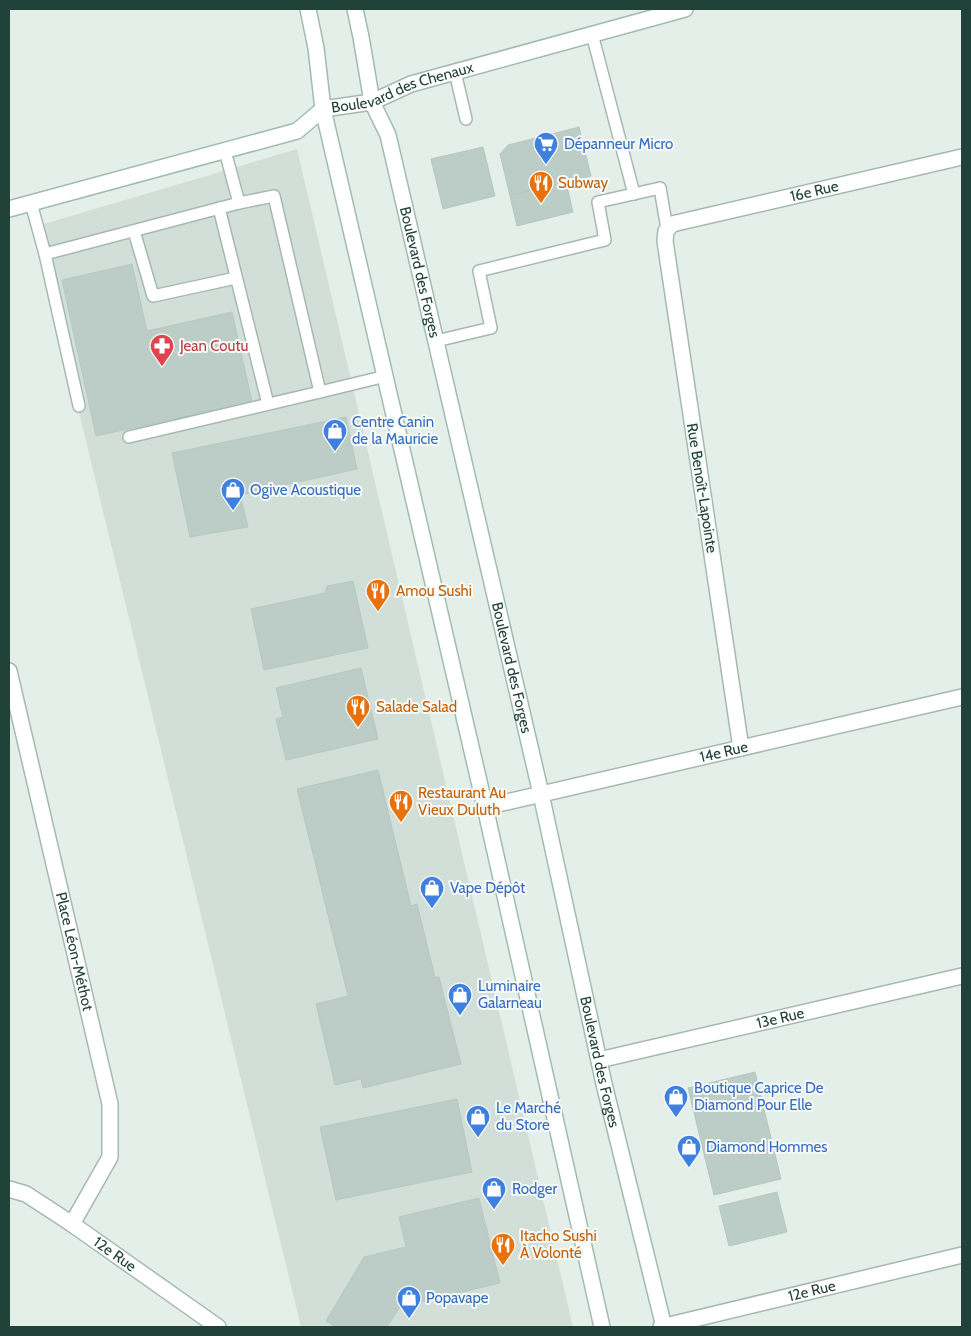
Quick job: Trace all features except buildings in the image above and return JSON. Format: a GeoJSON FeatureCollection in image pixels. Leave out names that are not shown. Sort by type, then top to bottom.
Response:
{"type":"FeatureCollection","features":[{"type":"Feature","properties":{"kind":"street"},"geometry":{"type":"LineString","coordinates":[[308,9],[316,48],[323,109],[485,807],[602,1327]]}},
{"type":"Feature","properties":{"kind":"street","name":"Boulevard des Forges"},"geometry":{"type":"LineString","coordinates":[[355,9],[362,37],[372,102],[388,134],[541,794],[599,1060],[663,1327]]}},
{"type":"Feature","properties":{"kind":"street","name":"Boulevard des Chenaux"},"geometry":{"type":"LineString","coordinates":[[9,209],[297,131],[323,109],[372,102],[411,84],[686,9]]}},
{"type":"Feature","properties":{"kind":"street","name":"16e Rue"},"geometry":{"type":"LineString","coordinates":[[667,229],[672,224],[962,157]]}},
{"type":"Feature","properties":{"kind":"street","name":"Rue Benoît-Lapointe"},"geometry":{"type":"LineString","coordinates":[[667,229],[664,241],[740,748]]}},
{"type":"Feature","properties":{"kind":"street","name":"Place Léon-Méthot"},"geometry":{"type":"LineString","coordinates":[[9,671],[110,1104],[110,1157],[72,1224]]}},
{"type":"Feature","properties":{"kind":"street","name":"14e Rue"},"geometry":{"type":"LineString","coordinates":[[485,807],[962,697]]}},
{"type":"Feature","properties":{"kind":"street","name":"13e Rue"},"geometry":{"type":"LineString","coordinates":[[599,1060],[962,976]]}},
{"type":"Feature","properties":{"kind":"street","name":"12e Rue"},"geometry":{"type":"LineString","coordinates":[[9,1189],[26,1194],[72,1224],[218,1327]]}},
{"type":"Feature","properties":{"kind":"street","name":"12e Rue"},"geometry":{"type":"LineString","coordinates":[[663,1327],[962,1255]]}},
{"type":"Feature","properties":{"kind":"lane"},"geometry":{"type":"LineString","coordinates":[[592,34],[634,194]]}},
{"type":"Feature","properties":{"kind":"lane"},"geometry":{"type":"LineString","coordinates":[[455,72],[466,119]]}},
{"type":"Feature","properties":{"kind":"lane"},"geometry":{"type":"LineString","coordinates":[[225,151],[239,203]]}},
{"type":"Feature","properties":{"kind":"lane"},"geometry":{"type":"LineString","coordinates":[[436,341],[491,328],[479,271],[606,240],[598,202],[660,188],[667,229]]}},
{"type":"Feature","properties":{"kind":"lane"},"geometry":{"type":"LineString","coordinates":[[45,254],[219,208],[274,196],[320,392]]}},
{"type":"Feature","properties":{"kind":"lane"},"geometry":{"type":"LineString","coordinates":[[31,203],[45,254],[78,406]]}},
{"type":"Feature","properties":{"kind":"lane"},"geometry":{"type":"LineString","coordinates":[[219,208],[268,404]]}},
{"type":"Feature","properties":{"kind":"lane"},"geometry":{"type":"LineString","coordinates":[[134,230],[153,296],[236,278]]}},
{"type":"Feature","properties":{"kind":"lane"},"geometry":{"type":"LineString","coordinates":[[129,437],[386,376]]}},
{"type":"Feature","properties":{"kind":"shaded area"},"geometry":{"type":"Polygon","coordinates":[[[297,149],[573,1327],[301,1327],[34,227],[297,149]]]}},
{"type":"Feature","properties":{"kind":"place","name":"Dépanneur Micro"},"geometry":{"type":"Point","coordinates":[546,165]}},
{"type":"Feature","properties":{"kind":"place","name":"Subway"},"geometry":{"type":"Point","coordinates":[541,204]}},
{"type":"Feature","properties":{"kind":"place","name":"Jean Coutu"},"geometry":{"type":"Point","coordinates":[162,367]}},
{"type":"Feature","properties":{"kind":"place","name":"Centre Canin de la Mauricie"},"geometry":{"type":"Point","coordinates":[335,452]}},
{"type":"Feature","properties":{"kind":"place","name":"Ogive Acoustique"},"geometry":{"type":"Point","coordinates":[233,511]}},
{"type":"Feature","properties":{"kind":"place","name":"Amou Sushi"},"geometry":{"type":"Point","coordinates":[378,612]}},
{"type":"Feature","properties":{"kind":"place","name":"Salade Salad"},"geometry":{"type":"Point","coordinates":[358,728]}},
{"type":"Feature","properties":{"kind":"place","name":"Restaurant Au Vieux Duluth"},"geometry":{"type":"Point","coordinates":[401,823]}},
{"type":"Feature","properties":{"kind":"place","name":"Vape Dépôt"},"geometry":{"type":"Point","coordinates":[432,909]}},
{"type":"Feature","properties":{"kind":"place","name":"Luminaire Galarneau"},"geometry":{"type":"Point","coordinates":[460,1016]}},
{"type":"Feature","properties":{"kind":"place","name":"Boutique Caprice De Diamond Pour Elle"},"geometry":{"type":"Point","coordinates":[676,1118]}},
{"type":"Feature","properties":{"kind":"place","name":"Le Marché du Store"},"geometry":{"type":"Point","coordinates":[478,1138]}},
{"type":"Feature","properties":{"kind":"place","name":"Diamond Hommes"},"geometry":{"type":"Point","coordinates":[689,1168]}},
{"type":"Feature","properties":{"kind":"place","name":"Rodger"},"geometry":{"type":"Point","coordinates":[494,1210]}},
{"type":"Feature","properties":{"kind":"place","name":"Itacho Sushi À Volonté"},"geometry":{"type":"Point","coordinates":[503,1266]}},
{"type":"Feature","properties":{"kind":"place","name":"Popavape"},"geometry":{"type":"Point","coordinates":[409,1319]}}]}
